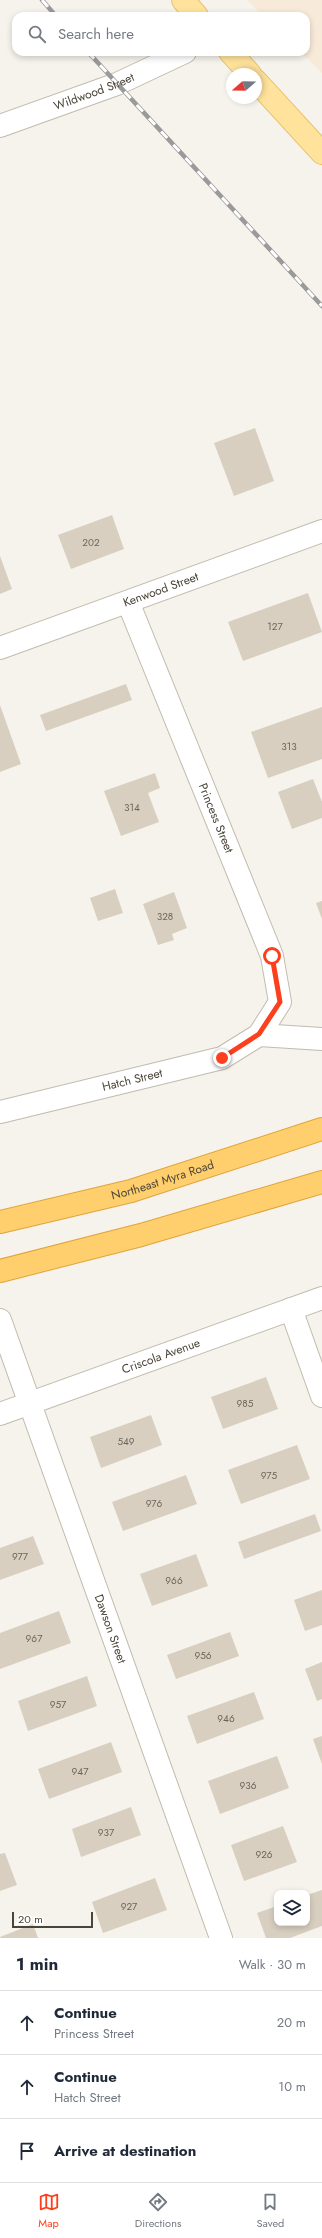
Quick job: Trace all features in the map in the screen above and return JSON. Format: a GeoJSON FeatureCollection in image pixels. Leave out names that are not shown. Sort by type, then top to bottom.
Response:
{"type":"FeatureCollection","features":[{"type":"Feature","properties":{"kind":"highway","name":"Northeast Myra Road"},"geometry":{"type":"LineString","coordinates":[[0,1222],[132,1191],[322,1129]]}},
{"type":"Feature","properties":{"kind":"highway"},"geometry":{"type":"LineString","coordinates":[[0,1271],[141,1235],[322,1182]]}},
{"type":"Feature","properties":{"kind":"main road"},"geometry":{"type":"LineString","coordinates":[[183,0],[194,12]]}},
{"type":"Feature","properties":{"kind":"main road"},"geometry":{"type":"LineString","coordinates":[[234,56],[245,68]]}},
{"type":"Feature","properties":{"kind":"main road"},"geometry":{"type":"LineString","coordinates":[[262,87],[322,153]]}},
{"type":"Feature","properties":{"kind":"street","name":"Wildwood Street"},"geometry":{"type":"LineString","coordinates":[[0,126],[116,84],[176,56]]}},
{"type":"Feature","properties":{"kind":"street","name":"Kenwood Street"},"geometry":{"type":"LineString","coordinates":[[0,648],[322,531]]}},
{"type":"Feature","properties":{"kind":"street","name":"Princess Street"},"geometry":{"type":"LineString","coordinates":[[128,602],[272,956],[280,1002],[259,1034]]}},
{"type":"Feature","properties":{"kind":"street"},"geometry":{"type":"LineString","coordinates":[[259,1034],[322,1039]]}},
{"type":"Feature","properties":{"kind":"street","name":"Hatch Street"},"geometry":{"type":"LineString","coordinates":[[0,1112],[222,1058],[259,1034]]}},
{"type":"Feature","properties":{"kind":"street","name":"Criscola Avenue"},"geometry":{"type":"LineString","coordinates":[[0,1414],[322,1298]]}},
{"type":"Feature","properties":{"kind":"street"},"geometry":{"type":"LineString","coordinates":[[291,1309],[322,1396]]}},
{"type":"Feature","properties":{"kind":"street","name":"Dawson Street"},"geometry":{"type":"LineString","coordinates":[[0,1320],[222,1938]]}},
{"type":"Feature","properties":{"kind":"shaded area"},"geometry":{"type":"Polygon","coordinates":[[[247,0],[322,0],[322,73],[305,56],[310,56],[310,12],[259,12],[247,0]]]}},
{"type":"Feature","properties":{"kind":"building"},"geometry":{"type":"Polygon","coordinates":[[[255,428],[274,481],[234,496],[214,443],[255,428]]]}},
{"type":"Feature","properties":{"kind":"building"},"geometry":{"type":"Polygon","coordinates":[[[112,515],[124,549],[71,569],[58,535],[112,515]]]}},
{"type":"Feature","properties":{"kind":"building"},"geometry":{"type":"Polygon","coordinates":[[[0,556],[12,589],[0,594],[0,556]]]}},
{"type":"Feature","properties":{"kind":"building"},"geometry":{"type":"Polygon","coordinates":[[[308,593],[322,632],[243,661],[228,622],[308,593]]]}},
{"type":"Feature","properties":{"kind":"building"},"geometry":{"type":"Polygon","coordinates":[[[126,684],[132,700],[46,731],[40,715],[126,684]]]}},
{"type":"Feature","properties":{"kind":"building"},"geometry":{"type":"Polygon","coordinates":[[[0,705],[21,764],[0,772],[0,705]]]}},
{"type":"Feature","properties":{"kind":"building"},"geometry":{"type":"Polygon","coordinates":[[[322,707],[322,759],[268,778],[251,732],[322,707]]]}},
{"type":"Feature","properties":{"kind":"building"},"geometry":{"type":"Polygon","coordinates":[[[155,773],[160,788],[148,793],[159,822],[121,836],[104,791],[155,773]]]}},
{"type":"Feature","properties":{"kind":"building"},"geometry":{"type":"Polygon","coordinates":[[[313,779],[322,802],[322,818],[292,829],[278,792],[313,779]]]}},
{"type":"Feature","properties":{"kind":"building"},"geometry":{"type":"Polygon","coordinates":[[[115,889],[123,913],[98,921],[90,898],[115,889]]]}},
{"type":"Feature","properties":{"kind":"building"},"geometry":{"type":"Polygon","coordinates":[[[174,892],[187,928],[172,934],[174,940],[158,945],[143,904],[174,892]]]}},
{"type":"Feature","properties":{"kind":"building"},"geometry":{"type":"Polygon","coordinates":[[[322,901],[322,919],[316,903],[322,901]]]}},
{"type":"Feature","properties":{"kind":"building"},"geometry":{"type":"Polygon","coordinates":[[[266,1377],[278,1409],[223,1429],[211,1397],[266,1377]]]}},
{"type":"Feature","properties":{"kind":"building"},"geometry":{"type":"Polygon","coordinates":[[[151,1415],[162,1445],[101,1468],[90,1437],[151,1415]]]}},
{"type":"Feature","properties":{"kind":"building"},"geometry":{"type":"Polygon","coordinates":[[[297,1445],[310,1479],[241,1504],[228,1470],[297,1445]]]}},
{"type":"Feature","properties":{"kind":"building"},"geometry":{"type":"Polygon","coordinates":[[[186,1475],[197,1504],[123,1531],[112,1502],[186,1475]]]}},
{"type":"Feature","properties":{"kind":"building"},"geometry":{"type":"Polygon","coordinates":[[[315,1514],[321,1531],[244,1559],[238,1542],[315,1514]]]}},
{"type":"Feature","properties":{"kind":"building"},"geometry":{"type":"Polygon","coordinates":[[[33,1536],[44,1564],[0,1580],[0,1548],[33,1536]]]}},
{"type":"Feature","properties":{"kind":"building"},"geometry":{"type":"Polygon","coordinates":[[[196,1554],[208,1586],[152,1606],[140,1574],[196,1554]]]}},
{"type":"Feature","properties":{"kind":"building"},"geometry":{"type":"Polygon","coordinates":[[[322,1590],[322,1625],[305,1631],[294,1600],[322,1590]]]}},
{"type":"Feature","properties":{"kind":"building"},"geometry":{"type":"Polygon","coordinates":[[[59,1611],[71,1643],[0,1669],[0,1633],[59,1611]]]}},
{"type":"Feature","properties":{"kind":"building"},"geometry":{"type":"Polygon","coordinates":[[[230,1632],[239,1656],[176,1679],[167,1655],[230,1632]]]}},
{"type":"Feature","properties":{"kind":"building"},"geometry":{"type":"Polygon","coordinates":[[[322,1662],[322,1699],[317,1701],[305,1669],[322,1662]]]}},
{"type":"Feature","properties":{"kind":"building"},"geometry":{"type":"Polygon","coordinates":[[[87,1676],[97,1706],[28,1731],[18,1701],[87,1676]]]}},
{"type":"Feature","properties":{"kind":"building"},"geometry":{"type":"Polygon","coordinates":[[[254,1692],[264,1719],[197,1744],[187,1716],[254,1692]]]}},
{"type":"Feature","properties":{"kind":"building"},"geometry":{"type":"Polygon","coordinates":[[[322,1736],[322,1764],[313,1739],[322,1736]]]}},
{"type":"Feature","properties":{"kind":"building"},"geometry":{"type":"Polygon","coordinates":[[[111,1742],[122,1772],[49,1799],[38,1769],[111,1742]]]}},
{"type":"Feature","properties":{"kind":"building"},"geometry":{"type":"Polygon","coordinates":[[[277,1756],[289,1788],[220,1814],[208,1781],[277,1756]]]}},
{"type":"Feature","properties":{"kind":"building"},"geometry":{"type":"Polygon","coordinates":[[[131,1807],[141,1835],[81,1857],[72,1829],[131,1807]]]}},
{"type":"Feature","properties":{"kind":"building"},"geometry":{"type":"Polygon","coordinates":[[[283,1826],[297,1862],[244,1881],[231,1845],[283,1826]]]}},
{"type":"Feature","properties":{"kind":"building"},"geometry":{"type":"Polygon","coordinates":[[[5,1853],[17,1885],[0,1891],[0,1854],[5,1853]]]}},
{"type":"Feature","properties":{"kind":"building"},"geometry":{"type":"Polygon","coordinates":[[[155,1878],[167,1910],[103,1933],[92,1902],[155,1878]]]}},
{"type":"Feature","properties":{"kind":"building"},"geometry":{"type":"Polygon","coordinates":[[[322,1890],[322,1926],[290,1938],[266,1938],[257,1913],[274,1907],[274,1926],[310,1926],[310,1894],[322,1890]]]}},
{"type":"Feature","properties":{"kind":"building"},"geometry":{"type":"Polygon","coordinates":[[[33,1924],[38,1938],[0,1938],[0,1937],[33,1924]]]}},
{"type":"Feature","properties":{"kind":"railway"},"geometry":{"type":"LineString","coordinates":[[42,0],[52,12]]}},
{"type":"Feature","properties":{"kind":"railway"},"geometry":{"type":"LineString","coordinates":[[92,56],[322,306]]}},
{"type":"Feature","properties":{"kind":"route"},"geometry":{"type":"LineString","coordinates":[[222,1058],[259,1034],[280,1002],[272,956]]}}]}
